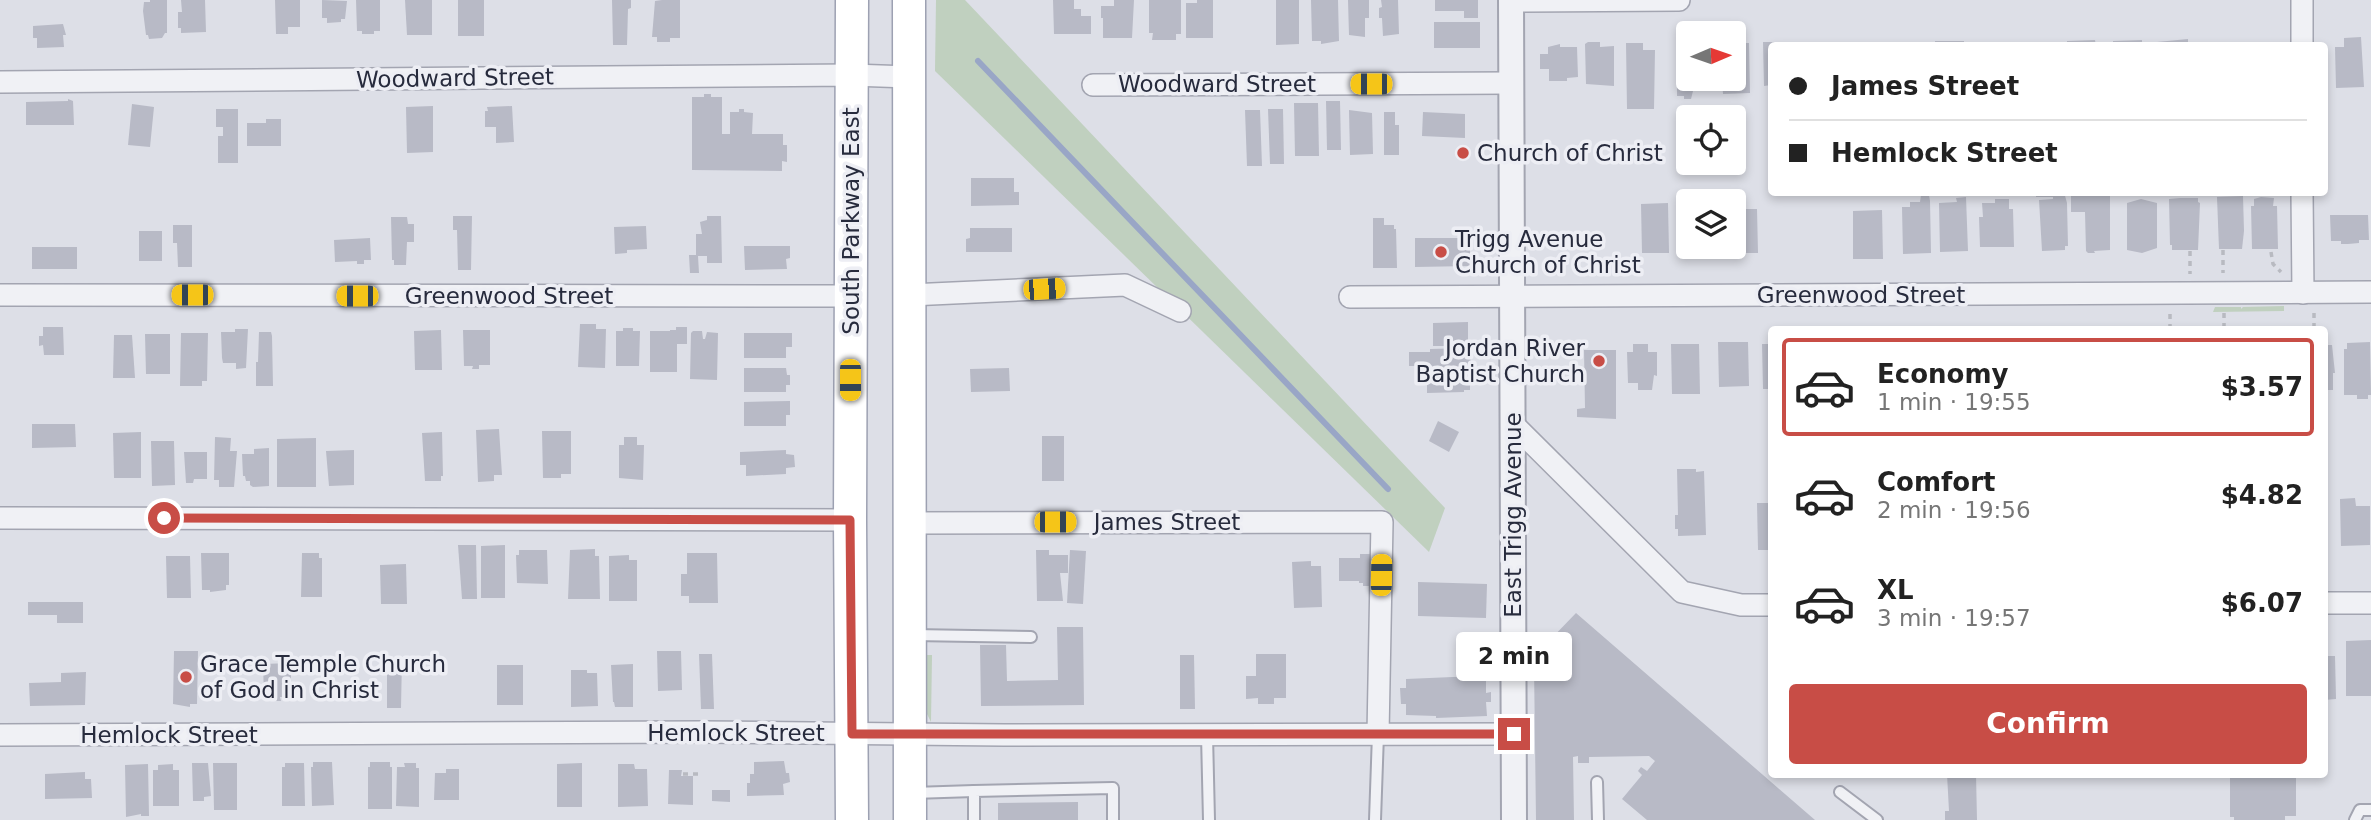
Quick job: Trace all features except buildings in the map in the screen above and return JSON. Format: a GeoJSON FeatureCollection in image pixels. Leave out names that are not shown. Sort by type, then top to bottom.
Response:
{"type":"FeatureCollection","features":[{"type":"Feature","properties":{"kind":"main road","name":"South Parkway East"},"geometry":{"type":"LineString","coordinates":[[852,0],[852,820]]}},
{"type":"Feature","properties":{"kind":"main road"},"geometry":{"type":"LineString","coordinates":[[909,0],[910,806]]}},
{"type":"Feature","properties":{"kind":"street"},"geometry":{"type":"LineString","coordinates":[[1511,1],[1679,0]]}},
{"type":"Feature","properties":{"kind":"street"},"geometry":{"type":"LineString","coordinates":[[2302,0],[2302,42]]}},
{"type":"Feature","properties":{"kind":"street","name":"East Trigg Avenue"},"geometry":{"type":"LineString","coordinates":[[1511,1],[1514,820]]}},
{"type":"Feature","properties":{"kind":"street","name":"Woodward Street"},"geometry":{"type":"LineString","coordinates":[[0,82],[852,75],[909,77]]}},
{"type":"Feature","properties":{"kind":"street","name":"Woodward Street"},"geometry":{"type":"LineString","coordinates":[[1093,85],[1510,83]]}},
{"type":"Feature","properties":{"kind":"street"},"geometry":{"type":"LineString","coordinates":[[2302,196],[2303,293]]}},
{"type":"Feature","properties":{"kind":"street"},"geometry":{"type":"LineString","coordinates":[[910,295],[1125,285],[1180,311]]}},
{"type":"Feature","properties":{"kind":"street","name":"Greenwood Street"},"geometry":{"type":"LineString","coordinates":[[1350,297],[2371,292]]}},
{"type":"Feature","properties":{"kind":"street","name":"Greenwood Street"},"geometry":{"type":"LineString","coordinates":[[0,295],[850,296]]}},
{"type":"Feature","properties":{"kind":"street"},"geometry":{"type":"LineString","coordinates":[[1513,424],[1682,592],[1741,605],[1768,605]]}},
{"type":"Feature","properties":{"kind":"street"},"geometry":{"type":"LineString","coordinates":[[0,518],[850,520]]}},
{"type":"Feature","properties":{"kind":"street","name":"James Street"},"geometry":{"type":"LineString","coordinates":[[910,523],[1382,522],[1378,734]]}},
{"type":"Feature","properties":{"kind":"street"},"geometry":{"type":"LineString","coordinates":[[2328,603],[2371,603]]}},
{"type":"Feature","properties":{"kind":"street","name":"Hemlock Street"},"geometry":{"type":"LineString","coordinates":[[0,735],[702,732],[1514,734]]}},
{"type":"Feature","properties":{"kind":"lane"},"geometry":{"type":"LineString","coordinates":[[910,635],[1031,637]]}},
{"type":"Feature","properties":{"kind":"lane"},"geometry":{"type":"LineString","coordinates":[[1375,820],[1378,734]]}},
{"type":"Feature","properties":{"kind":"lane"},"geometry":{"type":"LineString","coordinates":[[1207,735],[1209,820]]}},
{"type":"Feature","properties":{"kind":"lane"},"geometry":{"type":"LineString","coordinates":[[1597,782],[1598,820]]}},
{"type":"Feature","properties":{"kind":"lane"},"geometry":{"type":"LineString","coordinates":[[910,806],[974,791],[1113,788],[1113,820]]}},
{"type":"Feature","properties":{"kind":"lane"},"geometry":{"type":"LineString","coordinates":[[974,791],[974,820]]}},
{"type":"Feature","properties":{"kind":"lane"},"geometry":{"type":"LineString","coordinates":[[1840,792],[1877,820]]}},
{"type":"Feature","properties":{"kind":"lane"},"geometry":{"type":"LineString","coordinates":[[2356,820],[2360,810],[2371,810]]}},
{"type":"Feature","properties":{"kind":"path"},"geometry":{"type":"LineString","coordinates":[[2223,250],[2223,275]]}},
{"type":"Feature","properties":{"kind":"path"},"geometry":{"type":"LineString","coordinates":[[2190,251],[2190,275]]}},
{"type":"Feature","properties":{"kind":"path"},"geometry":{"type":"LineString","coordinates":[[2271,252],[2273,264],[2278,269]]}},
{"type":"Feature","properties":{"kind":"path"},"geometry":{"type":"LineString","coordinates":[[2273,264],[2282,264]]}},
{"type":"Feature","properties":{"kind":"path"},"geometry":{"type":"LineString","coordinates":[[2224,313],[2224,326]]}},
{"type":"Feature","properties":{"kind":"path"},"geometry":{"type":"LineString","coordinates":[[2314,313],[2314,326]]}},
{"type":"Feature","properties":{"kind":"path"},"geometry":{"type":"LineString","coordinates":[[2170,314],[2170,326]]}},
{"type":"Feature","properties":{"kind":"path"},"geometry":{"type":"LineString","coordinates":[[683,774],[700,774]]}},
{"type":"Feature","properties":{"kind":"green space"},"geometry":{"type":"Polygon","coordinates":[[[936,0],[965,0],[1445,508],[1429,552],[935,71],[936,0]]]}},
{"type":"Feature","properties":{"kind":"green space"},"geometry":{"type":"Polygon","coordinates":[[[2284,306],[2284,311],[2213,312],[2215,307],[2241,309],[2284,306]]]}},
{"type":"Feature","properties":{"kind":"green space"},"geometry":{"type":"Polygon","coordinates":[[[926,655],[932,655],[931,722],[926,712],[926,655]]]}},
{"type":"Feature","properties":{"kind":"waterway"},"geometry":{"type":"LineString","coordinates":[[978,61],[1388,489]]}},
{"type":"Feature","properties":{"kind":"place","name":"Church of Christ"},"geometry":{"type":"Point","coordinates":[1463,153]}},
{"type":"Feature","properties":{"kind":"place","name":"Trigg Avenue Church of Christ"},"geometry":{"type":"Point","coordinates":[1441,252]}},
{"type":"Feature","properties":{"kind":"place","name":"Jordan River Baptist Church"},"geometry":{"type":"Point","coordinates":[1599,361]}},
{"type":"Feature","properties":{"kind":"place","name":"Grace Temple Church of God in Christ"},"geometry":{"type":"Point","coordinates":[186,677]}},
{"type":"Feature","properties":{"kind":"route"},"geometry":{"type":"LineString","coordinates":[[164,518],[850,520],[852,734],[1514,734]]}}]}
